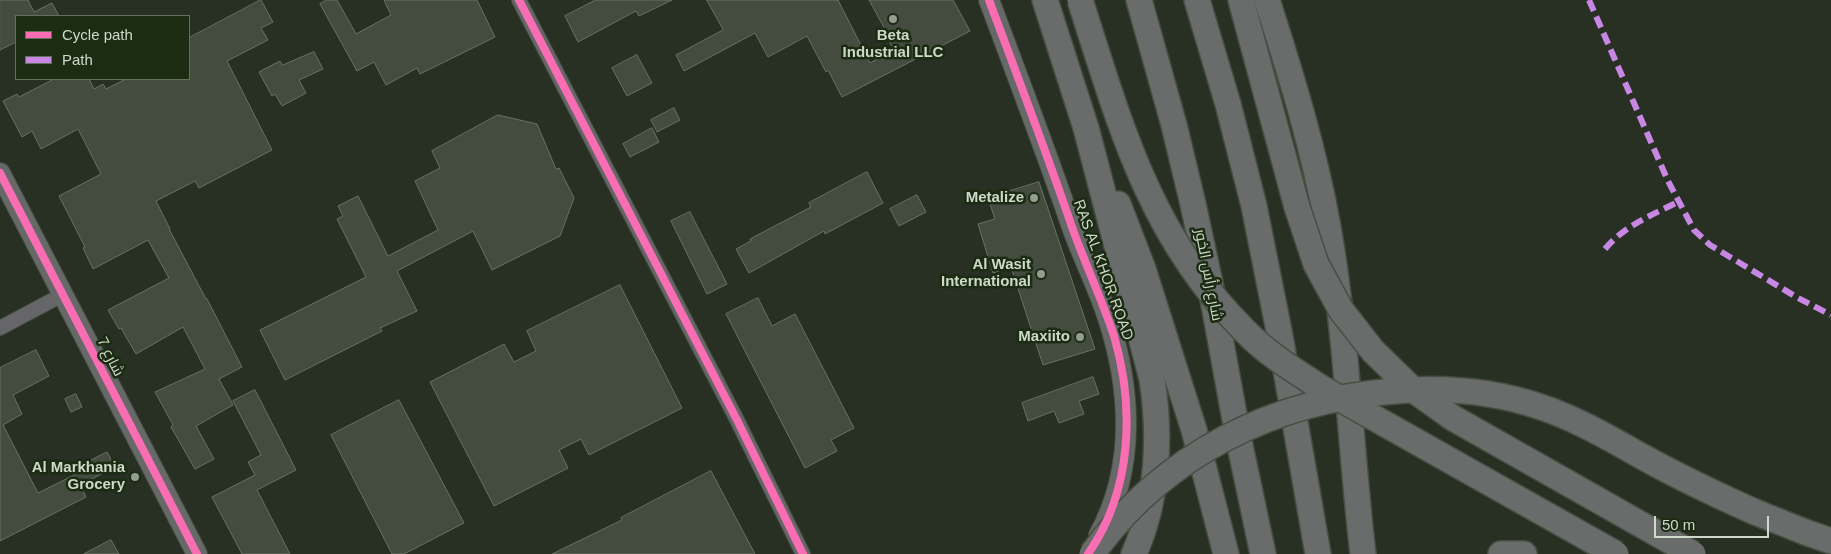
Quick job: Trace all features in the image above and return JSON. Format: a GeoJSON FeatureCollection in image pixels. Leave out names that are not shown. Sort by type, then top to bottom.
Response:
{"type":"FeatureCollection","features":[{"type":"Feature","properties":{"kind":"highway"},"geometry":{"type":"LineString","coordinates":[[1045,0],[1086,128],[1152,379],[1157,410],[1158,440],[1154,475],[1145,519],[1134,554]]}},
{"type":"Feature","properties":{"kind":"highway"},"geometry":{"type":"LineString","coordinates":[[1080,0],[1127,144],[1154,205],[1183,256],[1212,296],[1245,331],[1282,363],[1323,390],[1616,554]]}},
{"type":"Feature","properties":{"kind":"highway","name":"شارع رأس الخور"},"geometry":{"type":"LineString","coordinates":[[1138,0],[1174,125],[1195,213],[1263,554]]}},
{"type":"Feature","properties":{"kind":"highway"},"geometry":{"type":"LineString","coordinates":[[1197,0],[1228,104],[1254,206],[1280,336],[1318,554]]}},
{"type":"Feature","properties":{"kind":"highway"},"geometry":{"type":"LineString","coordinates":[[1242,0],[1297,207],[1316,264],[1341,310],[1373,351],[1411,388],[1453,418],[1693,554]]}},
{"type":"Feature","properties":{"kind":"highway"},"geometry":{"type":"LineString","coordinates":[[1267,0],[1306,128],[1328,227],[1344,345],[1363,554]]}},
{"type":"Feature","properties":{"kind":"highway"},"geometry":{"type":"LineString","coordinates":[[1086,128],[1131,234],[1143,268],[1194,430],[1226,554]]}},
{"type":"Feature","properties":{"kind":"highway"},"geometry":{"type":"LineString","coordinates":[[1090,554],[1130,509],[1150,490],[1193,457],[1233,434],[1266,418],[1325,400],[1355,395],[1412,390],[1447,390],[1491,394],[1554,412],[1582,424],[1684,478],[1755,512],[1831,541]]}},
{"type":"Feature","properties":{"kind":"highway"},"geometry":{"type":"LineString","coordinates":[[1501,554],[1524,554]]}},
{"type":"Feature","properties":{"kind":"street"},"geometry":{"type":"LineString","coordinates":[[519,0],[737,420],[803,554]]}},
{"type":"Feature","properties":{"kind":"street","name":"RAS AL KHOR ROAD"},"geometry":{"type":"LineString","coordinates":[[988,0],[1107,316],[1120,361],[1126,407],[1126,431],[1121,475],[1116,497],[1109,515],[1090,554]]}},
{"type":"Feature","properties":{"kind":"street","name":"شارع 7"},"geometry":{"type":"LineString","coordinates":[[0,173],[197,554]]}},
{"type":"Feature","properties":{"kind":"street"},"geometry":{"type":"LineString","coordinates":[[0,328],[62,295]]}},
{"type":"Feature","properties":{"kind":"building"},"geometry":{"type":"Polygon","coordinates":[[[0,0],[28,0],[34,12],[52,3],[58,15],[15,15],[15,42],[0,50],[0,0]]]}},
{"type":"Feature","properties":{"kind":"building"},"geometry":{"type":"Polygon","coordinates":[[[261,0],[273,22],[261,28],[268,40],[227,61],[272,150],[199,188],[195,181],[156,201],[242,367],[219,379],[233,405],[196,426],[214,459],[195,469],[171,427],[173,425],[155,392],[205,369],[183,327],[136,354],[108,310],[169,278],[148,240],[93,269],[83,248],[85,247],[59,196],[101,174],[78,129],[41,149],[32,131],[22,137],[3,101],[17,94],[19,97],[52,80],[90,80],[94,89],[103,84],[106,89],[124,80],[190,80],[190,37],[261,0]]]}},
{"type":"Feature","properties":{"kind":"building"},"geometry":{"type":"Polygon","coordinates":[[[327,0],[337,0],[356,34],[391,15],[384,0],[477,0],[495,37],[420,74],[417,68],[386,85],[374,62],[357,71],[320,4],[327,0]]]}},
{"type":"Feature","properties":{"kind":"building"},"geometry":{"type":"Polygon","coordinates":[[[596,0],[672,0],[639,16],[636,11],[578,42],[565,16],[596,0]]]}},
{"type":"Feature","properties":{"kind":"building"},"geometry":{"type":"Polygon","coordinates":[[[707,0],[838,0],[870,63],[894,50],[869,0],[953,0],[970,31],[842,97],[807,36],[768,57],[755,33],[684,71],[676,55],[723,30],[707,0]]]}},
{"type":"Feature","properties":{"kind":"building"},"geometry":{"type":"Polygon","coordinates":[[[314,52],[323,69],[299,80],[306,93],[282,106],[275,94],[272,96],[259,72],[280,61],[282,65],[314,52]]]}},
{"type":"Feature","properties":{"kind":"building"},"geometry":{"type":"Polygon","coordinates":[[[637,55],[652,83],[627,96],[612,68],[637,55]]]}},
{"type":"Feature","properties":{"kind":"building"},"geometry":{"type":"Polygon","coordinates":[[[674,108],[680,120],[657,132],[651,120],[674,108]]]}},
{"type":"Feature","properties":{"kind":"building"},"geometry":{"type":"Polygon","coordinates":[[[498,115],[537,124],[556,169],[559,168],[574,198],[560,236],[492,270],[473,231],[397,271],[417,311],[380,328],[382,331],[285,380],[260,330],[366,277],[337,219],[343,216],[338,206],[358,196],[388,256],[438,230],[415,181],[440,168],[432,151],[498,115]]]}},
{"type":"Feature","properties":{"kind":"building"},"geometry":{"type":"Polygon","coordinates":[[[652,128],[659,142],[630,157],[623,144],[652,128]]]}},
{"type":"Feature","properties":{"kind":"building"},"geometry":{"type":"Polygon","coordinates":[[[867,172],[883,203],[825,234],[824,231],[749,273],[736,249],[751,241],[750,239],[811,207],[809,203],[867,172]]]}},
{"type":"Feature","properties":{"kind":"building","name":"Al Wasit International"},"geometry":{"type":"Polygon","coordinates":[[[1039,182],[1095,349],[1043,365],[1011,267],[993,273],[978,224],[995,219],[988,198],[1039,182]]]}},
{"type":"Feature","properties":{"kind":"building"},"geometry":{"type":"Polygon","coordinates":[[[917,195],[926,212],[899,226],[890,209],[917,195]]]}},
{"type":"Feature","properties":{"kind":"building"},"geometry":{"type":"Polygon","coordinates":[[[690,212],[727,284],[707,294],[671,221],[690,212]]]}},
{"type":"Feature","properties":{"kind":"building"},"geometry":{"type":"Polygon","coordinates":[[[620,285],[682,408],[589,455],[581,439],[559,450],[568,468],[494,506],[430,382],[504,344],[514,362],[536,351],[527,331],[620,285]]]}},
{"type":"Feature","properties":{"kind":"building"},"geometry":{"type":"Polygon","coordinates":[[[758,298],[772,326],[795,314],[854,428],[831,440],[837,451],[805,468],[726,314],[758,298]]]}},
{"type":"Feature","properties":{"kind":"building"},"geometry":{"type":"Polygon","coordinates":[[[36,350],[49,376],[13,395],[22,414],[3,425],[38,493],[80,472],[77,467],[107,452],[115,467],[80,485],[86,497],[0,541],[0,368],[36,350]]]}},
{"type":"Feature","properties":{"kind":"building"},"geometry":{"type":"Polygon","coordinates":[[[1093,377],[1099,394],[1079,401],[1084,414],[1059,423],[1054,411],[1028,421],[1022,403],[1093,377]]]}},
{"type":"Feature","properties":{"kind":"building"},"geometry":{"type":"Polygon","coordinates":[[[255,390],[296,470],[257,490],[290,554],[242,554],[212,497],[255,475],[248,462],[261,455],[233,401],[255,390]]]}},
{"type":"Feature","properties":{"kind":"building"},"geometry":{"type":"Polygon","coordinates":[[[76,394],[82,407],[71,412],[65,399],[76,394]]]}},
{"type":"Feature","properties":{"kind":"building"},"geometry":{"type":"Polygon","coordinates":[[[399,400],[464,523],[404,554],[392,554],[331,435],[399,400]]]}},
{"type":"Feature","properties":{"kind":"building"},"geometry":{"type":"Polygon","coordinates":[[[711,471],[755,554],[552,554],[622,520],[621,518],[711,471]]]}},
{"type":"Feature","properties":{"kind":"building"},"geometry":{"type":"Polygon","coordinates":[[[111,540],[119,554],[84,554],[111,540]]]}},
{"type":"Feature","properties":{"kind":"marked path"},"geometry":{"type":"LineString","coordinates":[[1589,0],[1668,181],[1694,230],[1710,245],[1798,298],[1831,315]]}},
{"type":"Feature","properties":{"kind":"marked path"},"geometry":{"type":"LineString","coordinates":[[1605,249],[1630,227],[1678,202]]}},
{"type":"Feature","properties":{"kind":"cycle path"},"geometry":{"type":"LineString","coordinates":[[519,0],[737,420],[803,554]]}},
{"type":"Feature","properties":{"kind":"cycle path"},"geometry":{"type":"LineString","coordinates":[[989,0],[1077,241],[1109,322],[1121,363],[1127,420],[1121,476],[1114,503],[1103,529],[1088,554]]}},
{"type":"Feature","properties":{"kind":"cycle path"},"geometry":{"type":"LineString","coordinates":[[0,173],[197,554]]}},
{"type":"Feature","properties":{"kind":"place","name":"Beta Industrial LLC"},"geometry":{"type":"Point","coordinates":[893,19]}},
{"type":"Feature","properties":{"kind":"place","name":"Metalize"},"geometry":{"type":"Point","coordinates":[1034,198]}},
{"type":"Feature","properties":{"kind":"place","name":"Al Wasit International"},"geometry":{"type":"Point","coordinates":[1041,274]}},
{"type":"Feature","properties":{"kind":"place","name":"Maxiito"},"geometry":{"type":"Point","coordinates":[1080,337]}},
{"type":"Feature","properties":{"kind":"place","name":"Al Markhania Grocery"},"geometry":{"type":"Point","coordinates":[135,477]}}]}
